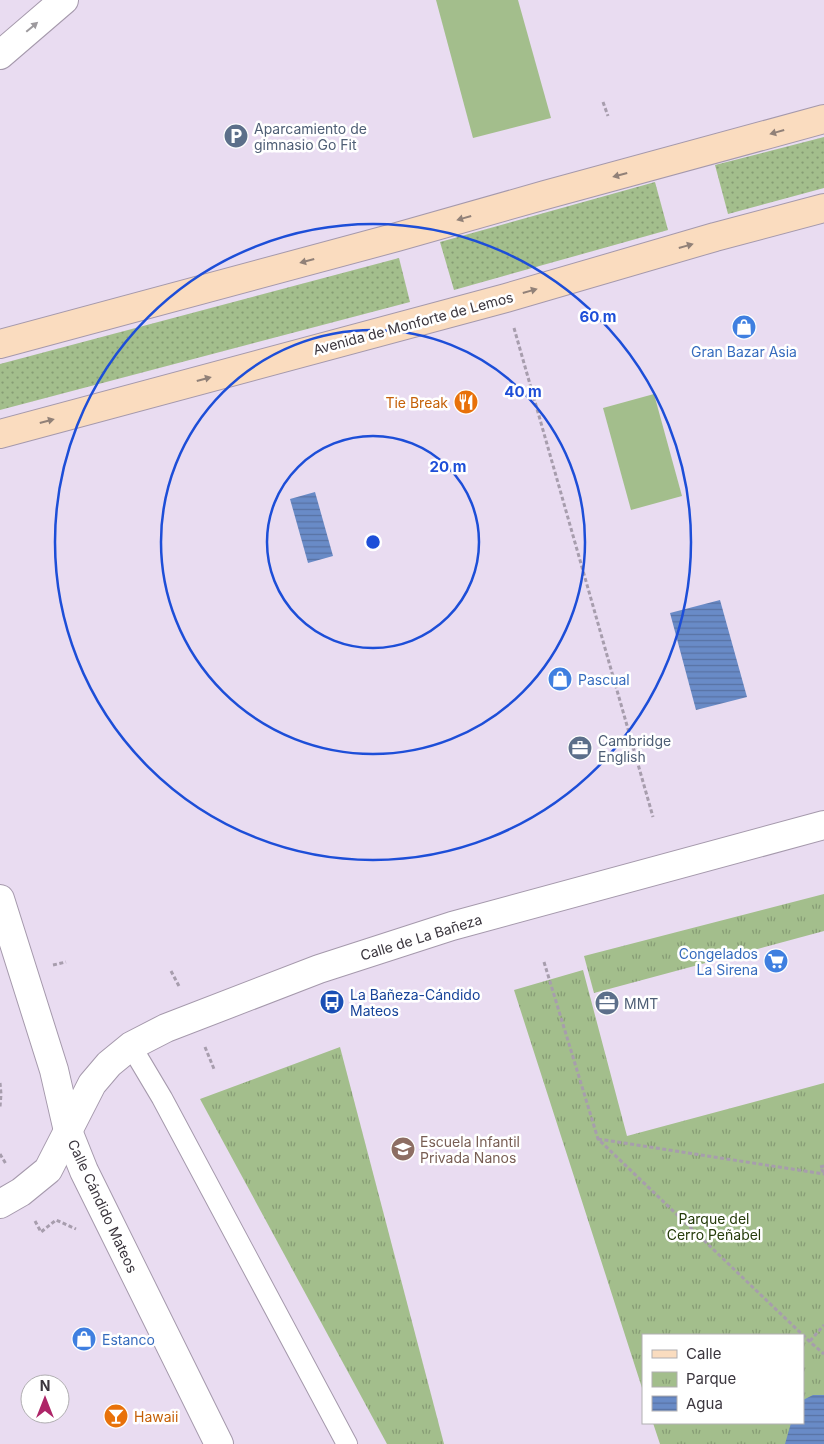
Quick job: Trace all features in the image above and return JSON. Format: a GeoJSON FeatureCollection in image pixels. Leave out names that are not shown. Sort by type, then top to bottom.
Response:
{"type":"FeatureCollection","features":[{"type":"Feature","properties":{"kind":"street"},"geometry":{"type":"LineString","coordinates":[[0,54],[64,0]]}},
{"type":"Feature","properties":{"kind":"street"},"geometry":{"type":"LineString","coordinates":[[0,344],[388,240],[824,118]]}},
{"type":"Feature","properties":{"kind":"street","name":"Avenida de Monforte de Lemos"},"geometry":{"type":"LineString","coordinates":[[0,434],[506,298],[715,237],[824,208]]}},
{"type":"Feature","properties":{"kind":"street","name":"Calle de La Bañeza"},"geometry":{"type":"LineString","coordinates":[[0,1204],[22,1192],[48,1170],[92,1084],[110,1064],[132,1046],[166,1028],[319,969],[452,926],[824,825]]}},
{"type":"Feature","properties":{"kind":"street","name":"Calle Cándido Mateos"},"geometry":{"type":"LineString","coordinates":[[0,899],[54,1070],[68,1131],[84,1171],[219,1444]]}},
{"type":"Feature","properties":{"kind":"lane"},"geometry":{"type":"LineString","coordinates":[[132,1046],[162,1098],[347,1444]]}},
{"type":"Feature","properties":{"kind":"path"},"geometry":{"type":"LineString","coordinates":[[603,102],[608,116]]}},
{"type":"Feature","properties":{"kind":"path"},"geometry":{"type":"LineString","coordinates":[[506,298],[653,818]]}},
{"type":"Feature","properties":{"kind":"path"},"geometry":{"type":"LineString","coordinates":[[544,962],[598,1138],[803,1334]]}},
{"type":"Feature","properties":{"kind":"path"},"geometry":{"type":"LineString","coordinates":[[0,1084],[0,1107]]}},
{"type":"Feature","properties":{"kind":"path"},"geometry":{"type":"LineString","coordinates":[[598,1138],[824,1174]]}},
{"type":"Feature","properties":{"kind":"path"},"geometry":{"type":"LineString","coordinates":[[824,1166],[820,1167],[824,1174]]}},
{"type":"Feature","properties":{"kind":"path"},"geometry":{"type":"LineString","coordinates":[[810,1341],[824,1325]]}},
{"type":"Feature","properties":{"kind":"path"},"geometry":{"type":"LineString","coordinates":[[804,1335],[824,1354]]}},
{"type":"Feature","properties":{"kind":"green space"},"geometry":{"type":"Polygon","coordinates":[[[436,0],[518,0],[551,118],[473,138],[436,0]]]}},
{"type":"Feature","properties":{"kind":"green space"},"geometry":{"type":"Polygon","coordinates":[[[824,137],[824,188],[728,214],[715,165],[824,137]]]}},
{"type":"Feature","properties":{"kind":"green space"},"geometry":{"type":"Polygon","coordinates":[[[655,182],[668,230],[454,290],[440,242],[655,182]]]}},
{"type":"Feature","properties":{"kind":"green space"},"geometry":{"type":"Polygon","coordinates":[[[399,258],[410,302],[0,410],[0,364],[399,258]]]}},
{"type":"Feature","properties":{"kind":"green space"},"geometry":{"type":"Polygon","coordinates":[[[654,394],[682,496],[631,510],[603,408],[654,394]]]}},
{"type":"Feature","properties":{"kind":"green space"},"geometry":{"type":"Polygon","coordinates":[[[824,894],[824,931],[594,993],[584,956],[824,894]]]}},
{"type":"Feature","properties":{"kind":"green space","name":"Parque del Cerro Peñabel"},"geometry":{"type":"Polygon","coordinates":[[[583,970],[627,1136],[824,1083],[824,1444],[660,1444],[653,1424],[804,1424],[804,1334],[642,1334],[642,1388],[514,990],[583,970]]]}},
{"type":"Feature","properties":{"kind":"green space"},"geometry":{"type":"Polygon","coordinates":[[[340,1047],[444,1444],[387,1444],[200,1099],[340,1047]]]}},
{"type":"Feature","properties":{"kind":"water"},"geometry":{"type":"Polygon","coordinates":[[[315,492],[333,556],[308,563],[290,499],[315,492]]]}},
{"type":"Feature","properties":{"kind":"water"},"geometry":{"type":"Polygon","coordinates":[[[720,600],[747,697],[696,710],[670,613],[720,600]]]}},
{"type":"Feature","properties":{"kind":"water"},"geometry":{"type":"Polygon","coordinates":[[[813,1395],[824,1395],[824,1444],[785,1444],[791,1424],[804,1424],[804,1400],[813,1395]]]}},
{"type":"Feature","properties":{"kind":"place","name":"Aparcamiento de gimnasio Go Fit"},"geometry":{"type":"Point","coordinates":[236,136]}},
{"type":"Feature","properties":{"kind":"place","name":"Gran Bazar Asia"},"geometry":{"type":"Point","coordinates":[744,327]}},
{"type":"Feature","properties":{"kind":"place","name":"Tie Break"},"geometry":{"type":"Point","coordinates":[466,402]}},
{"type":"Feature","properties":{"kind":"place","name":"Pascual"},"geometry":{"type":"Point","coordinates":[560,679]}},
{"type":"Feature","properties":{"kind":"place","name":"Cambridge English"},"geometry":{"type":"Point","coordinates":[580,748]}},
{"type":"Feature","properties":{"kind":"place","name":"Congelados La Sirena"},"geometry":{"type":"Point","coordinates":[776,961]}},
{"type":"Feature","properties":{"kind":"place","name":"La Bañeza-Cándido Mateos"},"geometry":{"type":"Point","coordinates":[332,1002]}},
{"type":"Feature","properties":{"kind":"place","name":"MMT"},"geometry":{"type":"Point","coordinates":[607,1003]}},
{"type":"Feature","properties":{"kind":"place","name":"Escuela Infantil Privada Nanos"},"geometry":{"type":"Point","coordinates":[403,1149]}},
{"type":"Feature","properties":{"kind":"place","name":"Estanco"},"geometry":{"type":"Point","coordinates":[84,1339]}},
{"type":"Feature","properties":{"kind":"place","name":"Hawaii"},"geometry":{"type":"Point","coordinates":[116,1416]}}]}
